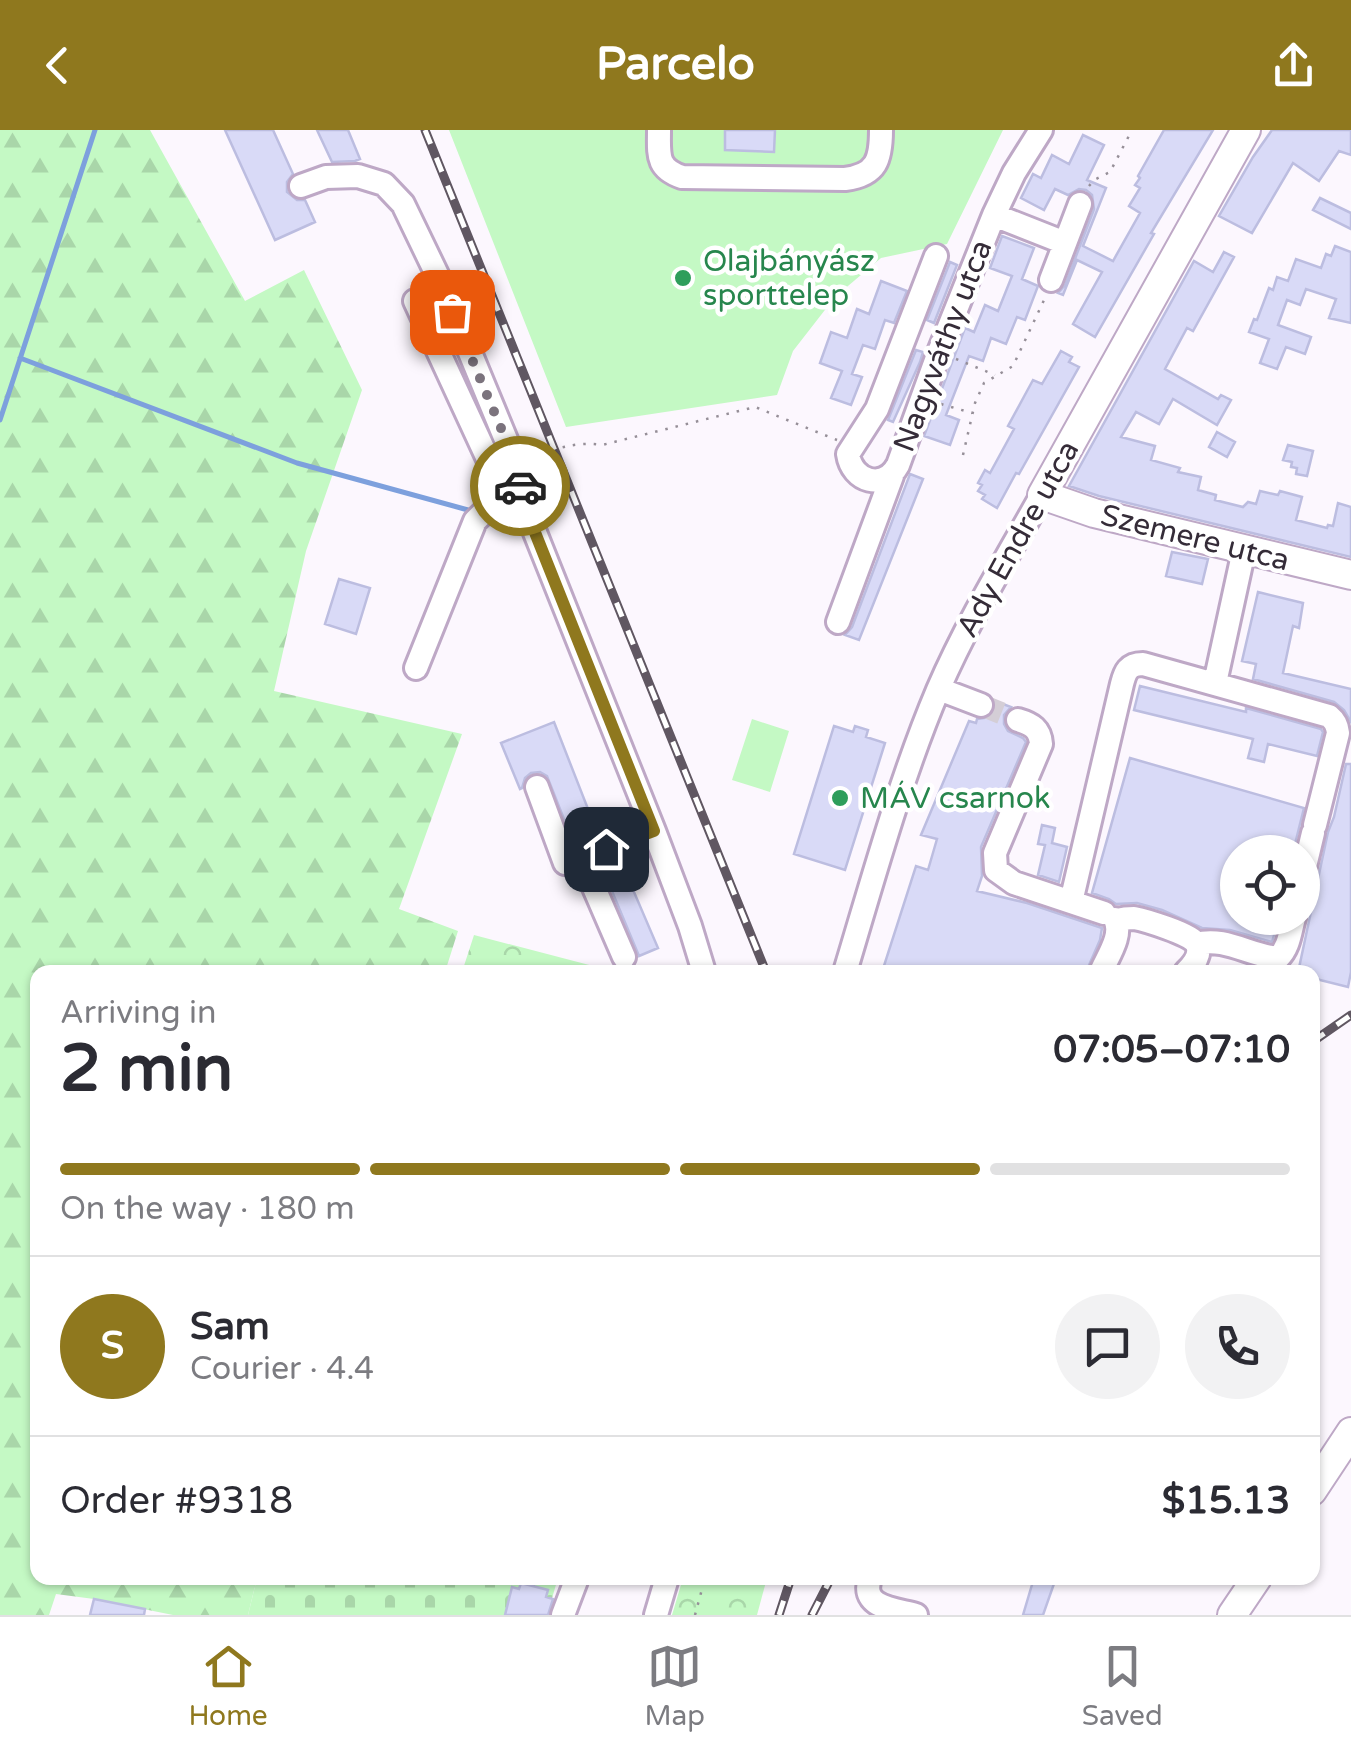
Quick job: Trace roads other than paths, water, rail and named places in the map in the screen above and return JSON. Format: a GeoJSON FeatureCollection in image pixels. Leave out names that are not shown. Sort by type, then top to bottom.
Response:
{"type":"FeatureCollection","features":[{"type":"Feature","properties":{"kind":"main road","name":"Ady Endre utca"},"geometry":{"type":"LineString","coordinates":[[1042,495],[1246,130]]}},
{"type":"Feature","properties":{"kind":"main road","name":"Szemere utca"},"geometry":{"type":"LineString","coordinates":[[1042,495],[1094,513],[1351,576]]}},
{"type":"Feature","properties":{"kind":"main road"},"geometry":{"type":"LineString","coordinates":[[1320,1479],[1351,1432]]}},
{"type":"Feature","properties":{"kind":"main road"},"geometry":{"type":"LineString","coordinates":[[1232,1615],[1252,1585]]}},
{"type":"Feature","properties":{"kind":"street"},"geometry":{"type":"LineString","coordinates":[[659,130],[661,163],[666,170],[682,177],[845,179],[870,171],[880,152],[881,130]]}},
{"type":"Feature","properties":{"kind":"street","name":"Nagyváthy utca"},"geometry":{"type":"LineString","coordinates":[[936,256],[877,409],[848,454],[859,475],[875,480],[892,476],[903,455],[927,382],[994,215],[1022,158],[1041,130]]}},
{"type":"Feature","properties":{"kind":"street"},"geometry":{"type":"LineString","coordinates":[[301,186],[326,177],[358,176],[384,184],[404,204],[443,286],[514,459],[521,507],[654,831],[702,965]]}},
{"type":"Feature","properties":{"kind":"street"},"geometry":{"type":"LineString","coordinates":[[1051,280],[1080,204]]}},
{"type":"Feature","properties":{"kind":"street"},"geometry":{"type":"LineString","coordinates":[[994,215],[1065,243]]}},
{"type":"Feature","properties":{"kind":"street"},"geometry":{"type":"LineString","coordinates":[[415,301],[500,485],[521,507]]}},
{"type":"Feature","properties":{"kind":"street"},"geometry":{"type":"LineString","coordinates":[[838,622],[892,476]]}},
{"type":"Feature","properties":{"kind":"street","name":"Ady Endre utca"},"geometry":{"type":"LineString","coordinates":[[846,965],[938,688],[1042,495]]}},
{"type":"Feature","properties":{"kind":"street"},"geometry":{"type":"LineString","coordinates":[[416,668],[475,521],[493,503],[521,507]]}},
{"type":"Feature","properties":{"kind":"street"},"geometry":{"type":"LineString","coordinates":[[1215,683],[1244,550]]}},
{"type":"Feature","properties":{"kind":"street"},"geometry":{"type":"LineString","coordinates":[[1071,902],[1122,684],[1132,665],[1142,664],[1215,683],[1334,720],[1338,733],[1313,835]]}},
{"type":"Feature","properties":{"kind":"street"},"geometry":{"type":"LineString","coordinates":[[938,688],[981,705]]}},
{"type":"Feature","properties":{"kind":"street"},"geometry":{"type":"LineString","coordinates":[[1018,720],[1033,725],[1041,744],[995,853],[996,870],[1014,883],[1112,917],[1143,920],[1191,938],[1199,952],[1194,965]]}},
{"type":"Feature","properties":{"kind":"street"},"geometry":{"type":"LineString","coordinates":[[537,787],[565,863],[654,831]]}},
{"type":"Feature","properties":{"kind":"street"},"geometry":{"type":"LineString","coordinates":[[576,860],[589,876],[624,957]]}},
{"type":"Feature","properties":{"kind":"street"},"geometry":{"type":"LineString","coordinates":[[1104,965],[1119,928],[1112,917]]}},
{"type":"Feature","properties":{"kind":"street"},"geometry":{"type":"LineString","coordinates":[[1197,944],[1216,941],[1266,958],[1278,958],[1290,935]]}},
{"type":"Feature","properties":{"kind":"street"},"geometry":{"type":"LineString","coordinates":[[563,1615],[574,1585]]}},
{"type":"Feature","properties":{"kind":"street"},"geometry":{"type":"LineString","coordinates":[[656,1615],[665,1585]]}},
{"type":"Feature","properties":{"kind":"street"},"geometry":{"type":"LineString","coordinates":[[868,1585],[868,1595],[874,1603],[916,1615]]}},
{"type":"Feature","properties":{"kind":"waterway"},"geometry":{"type":"LineString","coordinates":[[0,420],[95,130]]}},
{"type":"Feature","properties":{"kind":"waterway"},"geometry":{"type":"LineString","coordinates":[[20,358],[297,463],[468,510]]}},
{"type":"Feature","properties":{"kind":"tunnel"},"geometry":{"type":"LineString","coordinates":[[981,705],[1018,720]]}},
{"type":"Feature","properties":{"kind":"railway"},"geometry":{"type":"LineString","coordinates":[[425,130],[763,965]]}},
{"type":"Feature","properties":{"kind":"railway"},"geometry":{"type":"LineString","coordinates":[[1320,1036],[1351,1015]]}},
{"type":"Feature","properties":{"kind":"railway"},"geometry":{"type":"LineString","coordinates":[[779,1615],[789,1585]]}},
{"type":"Feature","properties":{"kind":"railway"},"geometry":{"type":"LineString","coordinates":[[812,1615],[827,1585]]}},
{"type":"Feature","properties":{"kind":"place","name":"Olajbányász sporttelep"},"geometry":{"type":"Point","coordinates":[683,278]}},
{"type":"Feature","properties":{"kind":"place","name":"MÁV csarnok"},"geometry":{"type":"Point","coordinates":[840,798]}}]}
